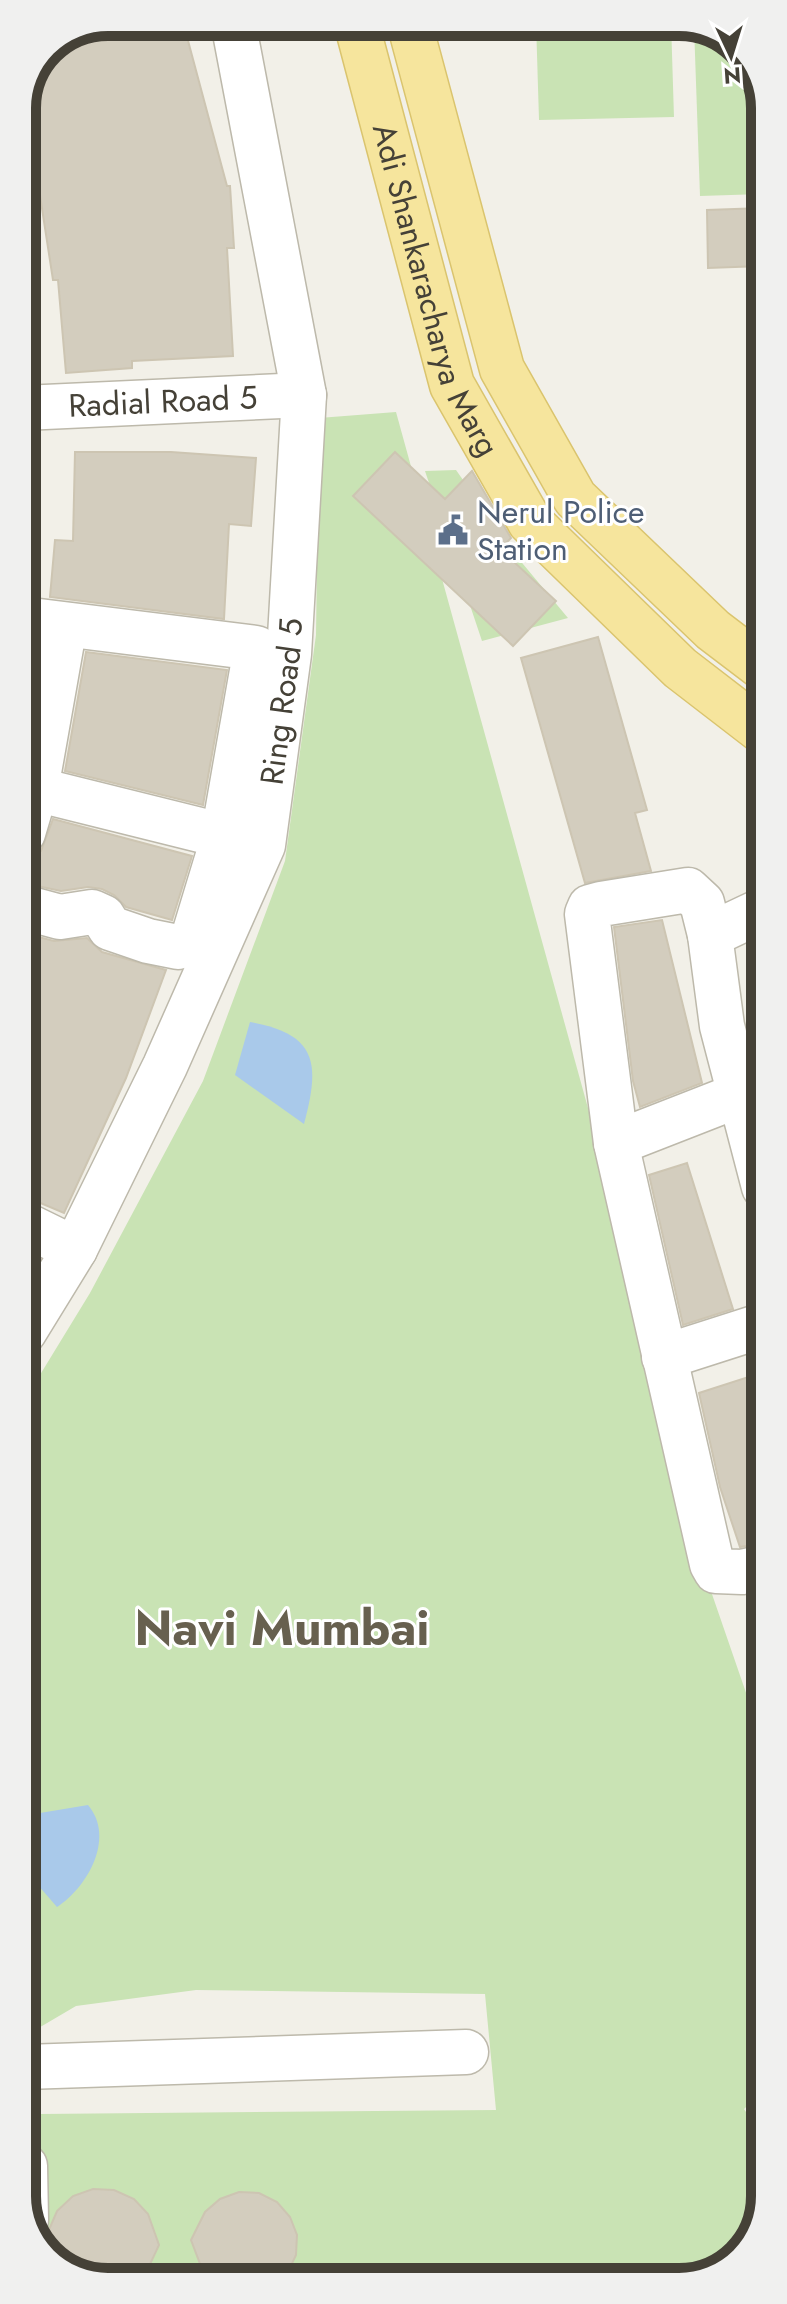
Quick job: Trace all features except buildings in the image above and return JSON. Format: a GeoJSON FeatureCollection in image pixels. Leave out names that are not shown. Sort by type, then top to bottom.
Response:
{"type":"FeatureCollection","features":[{"type":"Feature","properties":{"kind":"main road","name":"Adi Shankaracharya Marg"},"geometry":{"type":"LineString","coordinates":[[360,36],[452,385],[530,522],[669,658],[751,723]]}},
{"type":"Feature","properties":{"kind":"main road","name":"Adi Shankaracharya Marg"},"geometry":{"type":"LineString","coordinates":[[413,36],[502,369],[575,498],[708,625],[751,659]]}},
{"type":"Feature","properties":{"kind":"main road"},"geometry":{"type":"LineString","coordinates":[[452,385],[502,369]]}},
{"type":"Feature","properties":{"kind":"main road"},"geometry":{"type":"LineString","coordinates":[[669,658],[708,625]]}},
{"type":"Feature","properties":{"kind":"street","name":"Ring Road 5"},"geometry":{"type":"LineString","coordinates":[[36,1312],[75,1249],[165,1066],[241,847],[272,651],[304,395],[236,36]]}},
{"type":"Feature","properties":{"kind":"street","name":"Radial Road 5"},"geometry":{"type":"LineString","coordinates":[[36,407],[304,395]]}},
{"type":"Feature","properties":{"kind":"street"},"geometry":{"type":"LineString","coordinates":[[36,621],[272,651]]}},
{"type":"Feature","properties":{"kind":"street"},"geometry":{"type":"LineString","coordinates":[[36,911],[60,917],[92,912],[103,917],[110,928],[148,941],[178,947],[188,944],[241,847],[36,802],[65,625]]}},
{"type":"Feature","properties":{"kind":"street"},"geometry":{"type":"LineString","coordinates":[[751,1139],[722,1026],[710,935],[702,903],[688,890],[590,907],[587,914],[616,1143],[712,1564],[716,1571],[751,1570]]}},
{"type":"Feature","properties":{"kind":"street"},"geometry":{"type":"LineString","coordinates":[[710,935],[751,916]]}},
{"type":"Feature","properties":{"kind":"street"},"geometry":{"type":"LineString","coordinates":[[616,1143],[739,1095]]}},
{"type":"Feature","properties":{"kind":"street"},"geometry":{"type":"LineString","coordinates":[[36,1230],[75,1249]]}},
{"type":"Feature","properties":{"kind":"street"},"geometry":{"type":"LineString","coordinates":[[664,1357],[751,1329]]}},
{"type":"Feature","properties":{"kind":"street"},"geometry":{"type":"LineString","coordinates":[[36,2067],[466,2052]]}},
{"type":"Feature","properties":{"kind":"green space"},"geometry":{"type":"Polygon","coordinates":[[[536,36],[671,36],[674,117],[539,120],[536,36]]]}},
{"type":"Feature","properties":{"kind":"green space"},"geometry":{"type":"Polygon","coordinates":[[[694,37],[707,41],[733,60],[749,89],[751,108],[751,194],[700,196],[694,37]]]}},
{"type":"Feature","properties":{"kind":"green space"},"geometry":{"type":"Polygon","coordinates":[[[396,412],[607,1177],[703,1568],[751,1707],[751,2102],[744,2109],[751,2120],[751,2196],[744,2228],[736,2240],[719,2256],[698,2266],[103,2268],[80,2263],[60,2250],[41,2224],[40,2114],[496,2110],[485,1994],[196,1990],[76,2006],[36,2030],[36,1381],[90,1293],[203,1081],[285,861],[316,635],[319,418],[396,412]]]}},
{"type":"Feature","properties":{"kind":"green space"},"geometry":{"type":"Polygon","coordinates":[[[456,470],[518,558],[568,618],[482,641],[425,471],[456,470]]]}},
{"type":"Feature","properties":{"kind":"water"},"geometry":{"type":"Polygon","coordinates":[[[250,1022],[289,1035],[301,1044],[308,1055],[312,1084],[304,1124],[235,1075],[250,1022]]]}},
{"type":"Feature","properties":{"kind":"water"},"geometry":{"type":"Polygon","coordinates":[[[88,1805],[96,1818],[99,1832],[94,1861],[78,1888],[57,1907],[36,1883],[36,1814],[88,1805]]]}},
{"type":"Feature","properties":{"kind":"place","name":"Nerul Police Station"},"geometry":{"type":"Point","coordinates":[453,530]}},
{"type":"Feature","properties":{"kind":"district","name":"Navi Mumbai"},"geometry":{"type":"Point","coordinates":[282,1628]}}]}
